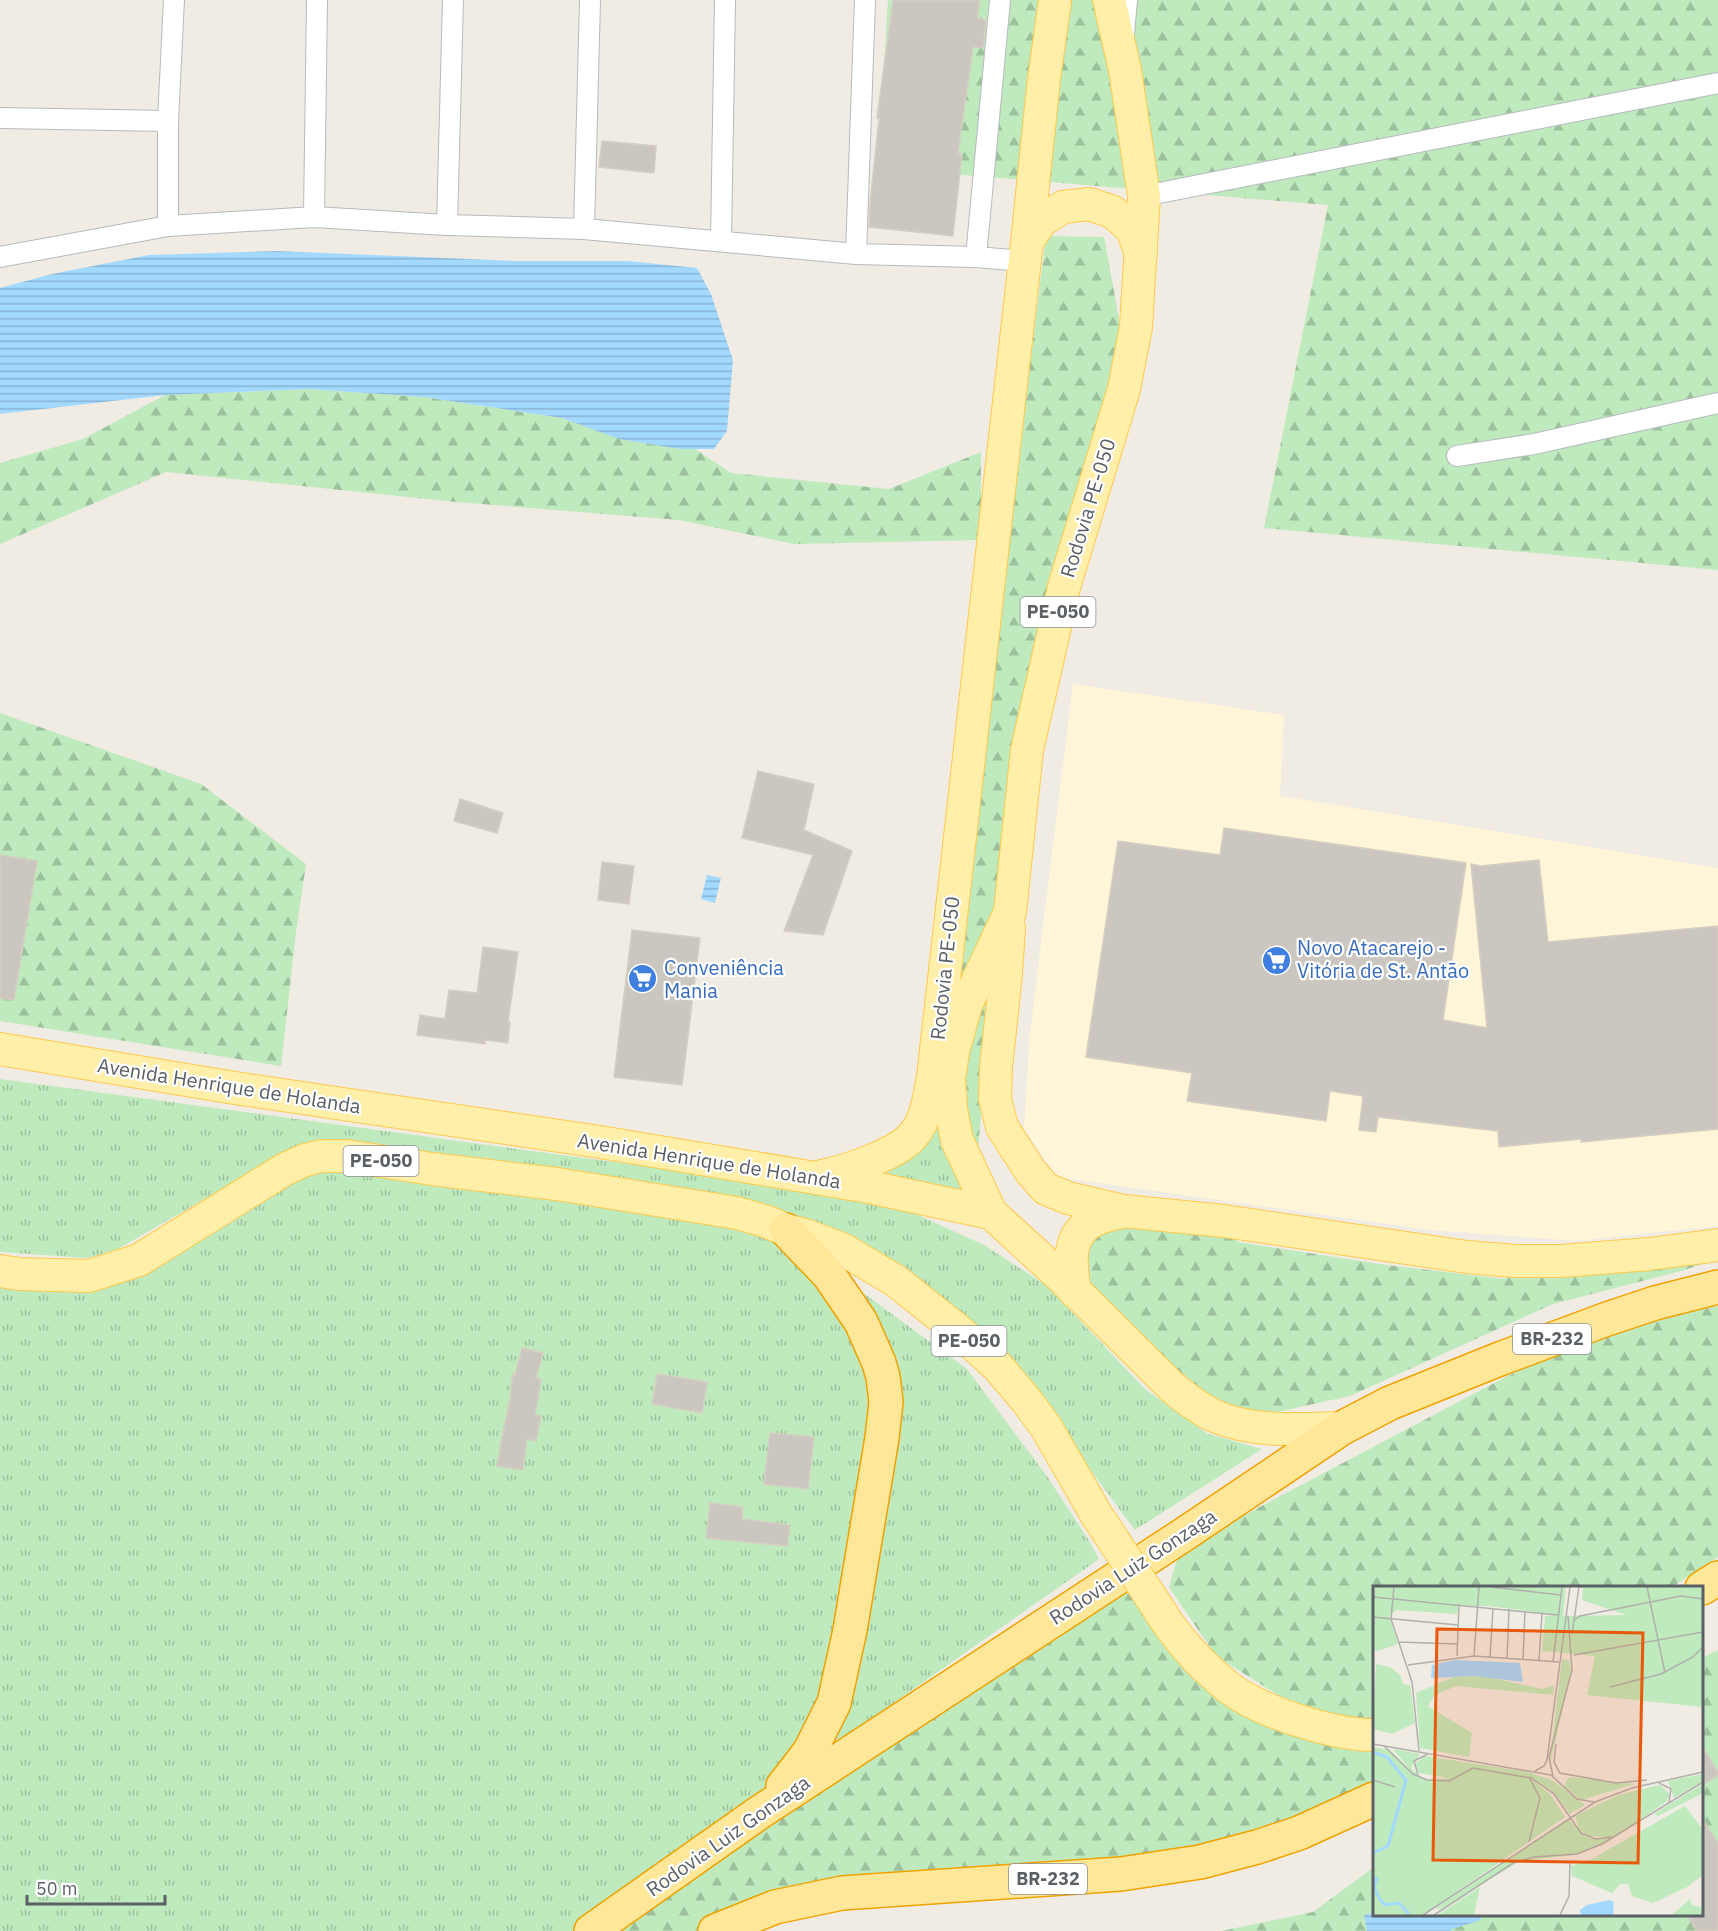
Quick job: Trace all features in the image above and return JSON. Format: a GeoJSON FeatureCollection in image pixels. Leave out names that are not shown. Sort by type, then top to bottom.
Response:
{"type":"FeatureCollection","features":[{"type":"Feature","properties":{"kind":"highway"},"geometry":{"type":"LineString","coordinates":[[760,1812],[800,1766],[834,1703],[850,1630],[886,1402],[879,1363],[861,1322],[828,1275],[786,1230]]}},
{"type":"Feature","properties":{"kind":"highway","name":"Rodovia Luiz Gonzaga"},"geometry":{"type":"LineString","coordinates":[[591,1931],[760,1812],[1342,1428],[1390,1403],[1513,1354],[1655,1303],[1718,1287]]}},
{"type":"Feature","properties":{"kind":"highway"},"geometry":{"type":"LineString","coordinates":[[1703,1587],[1718,1578]]}},
{"type":"Feature","properties":{"kind":"highway","name":"BR-232"},"geometry":{"type":"LineString","coordinates":[[715,1931],[775,1907],[842,1893],[1121,1874],[1200,1862],[1299,1833],[1373,1799]]}},
{"type":"Feature","properties":{"kind":"main road","name":"Rodovia PE-050"},"geometry":{"type":"LineString","coordinates":[[809,1178],[865,1163],[902,1145],[913,1136],[927,1110],[933,1077],[1044,79],[1055,0]]}},
{"type":"Feature","properties":{"kind":"main road","name":"Rodovia PE-050"},"geometry":{"type":"LineString","coordinates":[[991,1213],[957,1140],[951,1110],[949,1079],[953,1052],[966,1005],[1010,912],[1027,750],[1064,587],[1124,389],[1136,327],[1144,196],[1121,53],[1109,0]]}},
{"type":"Feature","properties":{"kind":"main road"},"geometry":{"type":"LineString","coordinates":[[1026,251],[1041,221],[1063,207],[1089,204],[1113,212],[1132,229],[1141,254]]}},
{"type":"Feature","properties":{"kind":"main road"},"geometry":{"type":"LineString","coordinates":[[1010,912],[995,1099],[1002,1127],[1031,1172],[1046,1190],[1068,1198],[1124,1211],[1224,1221],[1467,1257],[1515,1261],[1562,1261],[1649,1254],[1718,1245]]}},
{"type":"Feature","properties":{"kind":"main road","name":"Avenida Henrique de Holanda"},"geometry":{"type":"LineString","coordinates":[[0,1049],[235,1088],[600,1142],[869,1187],[991,1213]]}},
{"type":"Feature","properties":{"kind":"main road","name":"PE-050"},"geometry":{"type":"LineString","coordinates":[[0,1271],[19,1274],[89,1276],[121,1267],[139,1260],[285,1169],[304,1160],[321,1156],[346,1156],[557,1184],[689,1204],[737,1213],[768,1222],[817,1239],[867,1263],[896,1281],[960,1332],[998,1367],[1026,1400],[1061,1451],[1096,1514],[1158,1608],[1188,1648],[1229,1688],[1277,1713],[1323,1728],[1373,1735]]}},
{"type":"Feature","properties":{"kind":"main road"},"geometry":{"type":"LineString","coordinates":[[1075,1292],[1071,1261],[1077,1236],[1094,1220],[1124,1211]]}},
{"type":"Feature","properties":{"kind":"main road","name":"PE-050"},"geometry":{"type":"LineString","coordinates":[[991,1213],[1059,1275],[1171,1386],[1191,1402],[1216,1417],[1252,1426],[1297,1429],[1342,1428]]}},
{"type":"Feature","properties":{"kind":"street"},"geometry":{"type":"LineString","coordinates":[[168,226],[168,121],[174,0]]}},
{"type":"Feature","properties":{"kind":"street"},"geometry":{"type":"LineString","coordinates":[[314,217],[317,0]]}},
{"type":"Feature","properties":{"kind":"street"},"geometry":{"type":"LineString","coordinates":[[447,225],[453,0]]}},
{"type":"Feature","properties":{"kind":"street"},"geometry":{"type":"LineString","coordinates":[[584,230],[591,0]]}},
{"type":"Feature","properties":{"kind":"street"},"geometry":{"type":"LineString","coordinates":[[721,241],[725,0]]}},
{"type":"Feature","properties":{"kind":"street"},"geometry":{"type":"LineString","coordinates":[[856,254],[866,0]]}},
{"type":"Feature","properties":{"kind":"street"},"geometry":{"type":"LineString","coordinates":[[976,257],[1000,0]]}},
{"type":"Feature","properties":{"kind":"street"},"geometry":{"type":"LineString","coordinates":[[1121,53],[1127,0]]}},
{"type":"Feature","properties":{"kind":"street"},"geometry":{"type":"LineString","coordinates":[[1144,196],[1718,83]]}},
{"type":"Feature","properties":{"kind":"street"},"geometry":{"type":"LineString","coordinates":[[0,118],[168,121]]}},
{"type":"Feature","properties":{"kind":"street"},"geometry":{"type":"LineString","coordinates":[[0,257],[168,226],[314,217],[584,230],[856,254],[976,257],[1026,251]]}},
{"type":"Feature","properties":{"kind":"street"},"geometry":{"type":"LineString","coordinates":[[1457,456],[1534,444],[1718,403]]}},
{"type":"Feature","properties":{"kind":"shaded area"},"geometry":{"type":"Polygon","coordinates":[[[1073,684],[1284,715],[1280,796],[1718,868],[1718,1226],[1576,1241],[1429,1230],[1057,1177],[1024,1129],[1030,1033],[1073,684]]]}},
{"type":"Feature","properties":{"kind":"green space"},"geometry":{"type":"Polygon","coordinates":[[[888,0],[1718,0],[1718,570],[1264,528],[1328,205],[878,168],[888,0]]]}},
{"type":"Feature","properties":{"kind":"green space"},"geometry":{"type":"Polygon","coordinates":[[[1046,236],[1104,237],[1123,341],[1009,783],[975,1185],[938,1101],[1046,236]]]}},
{"type":"Feature","properties":{"kind":"green space"},"geometry":{"type":"Polygon","coordinates":[[[308,389],[424,397],[562,418],[599,431],[695,449],[731,473],[889,489],[981,452],[981,540],[794,544],[679,520],[456,502],[166,472],[0,544],[0,463],[83,439],[165,395],[308,389]]]}},
{"type":"Feature","properties":{"kind":"green space"},"geometry":{"type":"Polygon","coordinates":[[[0,713],[201,784],[306,864],[281,1066],[0,1021],[0,713]]]}},
{"type":"Feature","properties":{"kind":"green space"},"geometry":{"type":"Polygon","coordinates":[[[0,1079],[777,1184],[909,1211],[984,1245],[1046,1285],[1145,1389],[1208,1434],[1262,1449],[1135,1530],[1013,1366],[907,1273],[701,1196],[264,1165],[118,1249],[87,1258],[0,1252],[0,1079]]]}},
{"type":"Feature","properties":{"kind":"green space"},"geometry":{"type":"Polygon","coordinates":[[[935,1111],[984,1202],[856,1177],[935,1111]]]}},
{"type":"Feature","properties":{"kind":"green space"},"geometry":{"type":"Polygon","coordinates":[[[305,1160],[786,1230],[810,1254],[886,1402],[838,1686],[800,1766],[583,1931],[0,1931],[0,1271],[89,1276],[305,1160]]]}},
{"type":"Feature","properties":{"kind":"green space"},"geometry":{"type":"Polygon","coordinates":[[[1109,1226],[1219,1227],[1238,1242],[1386,1265],[1505,1279],[1516,1269],[1718,1259],[1681,1271],[1553,1304],[1350,1396],[1258,1416],[1207,1402],[1086,1292],[1087,1254],[1092,1240],[1109,1226]]]}},
{"type":"Feature","properties":{"kind":"green space"},"geometry":{"type":"Polygon","coordinates":[[[847,1281],[967,1369],[1046,1475],[1099,1559],[825,1751],[892,1432],[847,1281]]]}},
{"type":"Feature","properties":{"kind":"green space"},"geometry":{"type":"Polygon","coordinates":[[[1718,1306],[1718,1557],[1674,1586],[1373,1586],[1373,1720],[1302,1710],[1216,1656],[1169,1587],[1180,1549],[1538,1360],[1679,1314],[1718,1306]]]}},
{"type":"Feature","properties":{"kind":"green space"},"geometry":{"type":"Polygon","coordinates":[[[1120,1576],[1229,1687],[1373,1735],[1373,1798],[1165,1876],[888,1890],[717,1931],[605,1931],[1120,1576]]]}},
{"type":"Feature","properties":{"kind":"green space"},"geometry":{"type":"Polygon","coordinates":[[[1718,1650],[1718,1931],[1221,1931],[1313,1912],[1373,1868],[1373,1916],[1703,1916],[1703,1658],[1718,1650]]]}},
{"type":"Feature","properties":{"kind":"water"},"geometry":{"type":"Polygon","coordinates":[[[277,251],[516,261],[628,261],[697,268],[711,294],[733,360],[727,431],[714,449],[680,449],[619,439],[562,418],[424,397],[308,389],[165,395],[0,414],[0,288],[52,274],[149,255],[277,251]]]}},
{"type":"Feature","properties":{"kind":"water"},"geometry":{"type":"Polygon","coordinates":[[[707,875],[721,878],[715,903],[701,899],[707,875]]]}},
{"type":"Feature","properties":{"kind":"water"},"geometry":{"type":"Polygon","coordinates":[[[1373,1913],[1373,1916],[1481,1916],[1481,1920],[1450,1931],[1367,1931],[1364,1915],[1373,1913]]]}},
{"type":"Feature","properties":{"kind":"building"},"geometry":{"type":"Polygon","coordinates":[[[893,0],[980,0],[977,18],[986,20],[983,48],[973,47],[958,153],[962,154],[953,236],[869,227],[879,119],[877,118],[893,0]]]}},
{"type":"Feature","properties":{"kind":"building"},"geometry":{"type":"Polygon","coordinates":[[[602,141],[656,146],[654,173],[599,167],[602,141]]]}},
{"type":"Feature","properties":{"kind":"building"},"geometry":{"type":"Polygon","coordinates":[[[758,771],[814,784],[804,830],[852,851],[823,935],[784,931],[813,855],[742,838],[758,771]]]}},
{"type":"Feature","properties":{"kind":"building"},"geometry":{"type":"Polygon","coordinates":[[[460,799],[503,813],[497,833],[454,821],[460,799]]]}},
{"type":"Feature","properties":{"kind":"building"},"geometry":{"type":"Polygon","coordinates":[[[1224,828],[1466,863],[1443,1020],[1487,1028],[1471,864],[1481,866],[1539,860],[1548,942],[1718,926],[1718,1129],[1499,1147],[1498,1131],[1378,1117],[1376,1132],[1359,1130],[1363,1096],[1330,1091],[1326,1121],[1187,1101],[1192,1073],[1086,1057],[1118,841],[1220,855],[1224,828]]]}},
{"type":"Feature","properties":{"kind":"building"},"geometry":{"type":"Polygon","coordinates":[[[0,855],[37,861],[14,1000],[0,998],[0,855]]]}},
{"type":"Feature","properties":{"kind":"building"},"geometry":{"type":"Polygon","coordinates":[[[602,862],[634,866],[629,904],[598,900],[602,862]]]}},
{"type":"Feature","properties":{"kind":"building"},"geometry":{"type":"Polygon","coordinates":[[[632,930],[700,938],[682,1085],[614,1077],[632,930]]]}},
{"type":"Feature","properties":{"kind":"building"},"geometry":{"type":"Polygon","coordinates":[[[483,947],[518,952],[508,1022],[510,1022],[508,1043],[485,1040],[485,1044],[417,1035],[420,1015],[445,1019],[449,990],[477,993],[483,947]]]}},
{"type":"Feature","properties":{"kind":"building"},"geometry":{"type":"Polygon","coordinates":[[[522,1348],[543,1353],[536,1378],[541,1379],[535,1415],[541,1416],[536,1441],[527,1439],[523,1470],[497,1466],[513,1374],[515,1375],[522,1348]]]}},
{"type":"Feature","properties":{"kind":"building"},"geometry":{"type":"Polygon","coordinates":[[[657,1374],[707,1382],[702,1413],[652,1404],[657,1374]]]}},
{"type":"Feature","properties":{"kind":"building"},"geometry":{"type":"Polygon","coordinates":[[[770,1433],[814,1437],[808,1489],[764,1484],[770,1433]]]}},
{"type":"Feature","properties":{"kind":"building"},"geometry":{"type":"Polygon","coordinates":[[[710,1503],[743,1507],[742,1519],[790,1525],[787,1546],[706,1538],[710,1503]]]}},
{"type":"Feature","properties":{"kind":"building"},"geometry":{"type":"Polygon","coordinates":[[[1703,1748],[1718,1772],[1718,1775],[1703,1785],[1703,1748]]]}},
{"type":"Feature","properties":{"kind":"building"},"geometry":{"type":"Polygon","coordinates":[[[1703,1820],[1718,1843],[1718,1931],[1697,1931],[1687,1916],[1703,1916],[1703,1820]]]}},
{"type":"Feature","properties":{"kind":"place","name":"Novo Atacarejo - Vitória de St. Antão"},"geometry":{"type":"Point","coordinates":[1276,960]}},
{"type":"Feature","properties":{"kind":"place","name":"Conveniência Mania"},"geometry":{"type":"Point","coordinates":[643,979]}}]}
